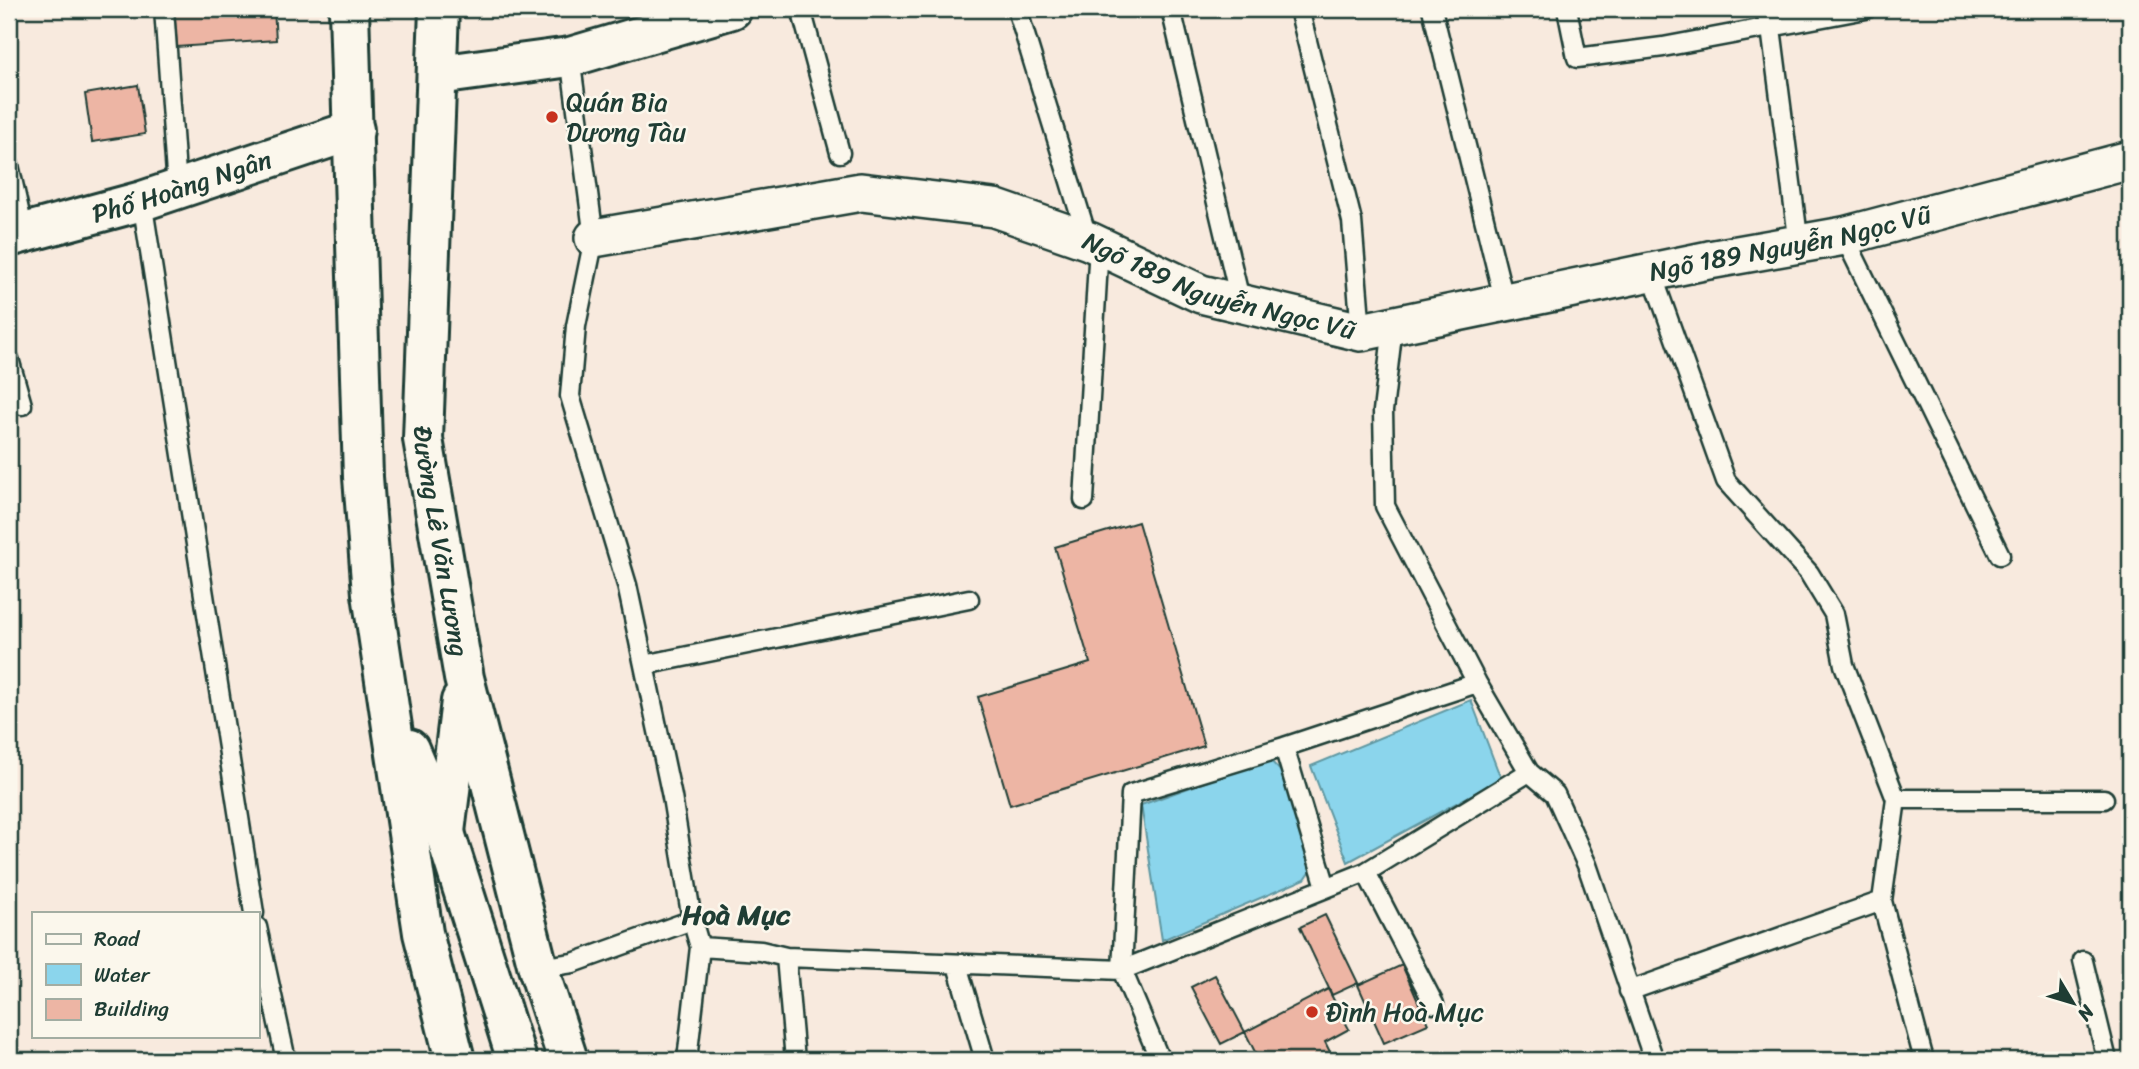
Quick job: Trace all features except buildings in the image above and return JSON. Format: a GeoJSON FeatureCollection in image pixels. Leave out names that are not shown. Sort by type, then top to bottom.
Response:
{"type":"FeatureCollection","features":[{"type":"Feature","properties":{"kind":"main road"},"geometry":{"type":"LineString","coordinates":[[349,9],[363,477],[372,594],[423,933],[456,1060]]}},
{"type":"Feature","properties":{"kind":"main road","name":"Đường Lê Văn Lương"},"geometry":{"type":"LineString","coordinates":[[439,9],[423,439],[464,678],[538,968],[568,1060]]}},
{"type":"Feature","properties":{"kind":"main road"},"geometry":{"type":"LineString","coordinates":[[438,75],[570,57],[732,9]]}},
{"type":"Feature","properties":{"kind":"main road","name":"Phố Hoàng Ngân"},"geometry":{"type":"LineString","coordinates":[[17,235],[142,201],[354,130]]}},
{"type":"Feature","properties":{"kind":"main road"},"geometry":{"type":"LineString","coordinates":[[445,833],[464,678]]}},
{"type":"Feature","properties":{"kind":"main road"},"geometry":{"type":"LineString","coordinates":[[388,698],[445,833],[517,1060]]}},
{"type":"Feature","properties":{"kind":"street","name":"Ngõ 189 Nguyễn Ngọc Vũ"},"geometry":{"type":"LineString","coordinates":[[594,239],[861,192],[994,208],[1094,243],[1201,294],[1377,329],[1652,274],[1709,260],[1844,236],[2130,160]]}},
{"type":"Feature","properties":{"kind":"lane"},"geometry":{"type":"LineString","coordinates":[[164,9],[177,188]]}},
{"type":"Feature","properties":{"kind":"lane"},"geometry":{"type":"LineString","coordinates":[[801,9],[840,153]]}},
{"type":"Feature","properties":{"kind":"lane"},"geometry":{"type":"LineString","coordinates":[[1017,9],[1094,243],[1084,500]]}},
{"type":"Feature","properties":{"kind":"lane"},"geometry":{"type":"LineString","coordinates":[[1171,9],[1241,304]]}},
{"type":"Feature","properties":{"kind":"lane"},"geometry":{"type":"LineString","coordinates":[[1299,9],[1377,329],[1383,411],[1385,506],[1477,683],[1529,772],[1556,794],[1572,829],[1654,1060]]}},
{"type":"Feature","properties":{"kind":"lane"},"geometry":{"type":"LineString","coordinates":[[1432,9],[1505,303]]}},
{"type":"Feature","properties":{"kind":"lane"},"geometry":{"type":"LineString","coordinates":[[1567,9],[1577,58],[1866,9]]}},
{"type":"Feature","properties":{"kind":"lane"},"geometry":{"type":"LineString","coordinates":[[1765,9],[1771,27],[1799,245]]}},
{"type":"Feature","properties":{"kind":"lane"},"geometry":{"type":"LineString","coordinates":[[570,57],[594,239],[576,326],[570,396],[627,585],[673,797],[692,920],[700,947],[687,1060]]}},
{"type":"Feature","properties":{"kind":"lane"},"geometry":{"type":"LineString","coordinates":[[9,165],[17,235]]}},
{"type":"Feature","properties":{"kind":"lane"},"geometry":{"type":"LineString","coordinates":[[142,201],[245,870],[254,912]]}},
{"type":"Feature","properties":{"kind":"lane"},"geometry":{"type":"LineString","coordinates":[[1844,236],[2000,555]]}},
{"type":"Feature","properties":{"kind":"lane"},"geometry":{"type":"LineString","coordinates":[[1652,274],[1726,481],[1809,573],[1835,614],[1844,665],[1896,799],[1882,901],[1924,1060]]}},
{"type":"Feature","properties":{"kind":"lane"},"geometry":{"type":"LineString","coordinates":[[9,359],[22,405]]}},
{"type":"Feature","properties":{"kind":"lane"},"geometry":{"type":"LineString","coordinates":[[644,665],[969,599]]}},
{"type":"Feature","properties":{"kind":"lane"},"geometry":{"type":"LineString","coordinates":[[1160,1060],[1122,970],[1131,794],[1477,683]]}},
{"type":"Feature","properties":{"kind":"lane"},"geometry":{"type":"LineString","coordinates":[[1284,747],[1326,887]]}},
{"type":"Feature","properties":{"kind":"lane"},"geometry":{"type":"LineString","coordinates":[[700,947],[761,951],[786,957],[1122,970],[1366,872],[1529,772]]}},
{"type":"Feature","properties":{"kind":"lane"},"geometry":{"type":"LineString","coordinates":[[1896,799],[2104,799]]}},
{"type":"Feature","properties":{"kind":"lane"},"geometry":{"type":"LineString","coordinates":[[1366,872],[1434,1004]]}},
{"type":"Feature","properties":{"kind":"lane"},"geometry":{"type":"LineString","coordinates":[[1629,991],[1882,901]]}},
{"type":"Feature","properties":{"kind":"lane"},"geometry":{"type":"LineString","coordinates":[[538,968],[573,963],[692,920]]}},
{"type":"Feature","properties":{"kind":"lane"},"geometry":{"type":"LineString","coordinates":[[259,936],[286,1060]]}},
{"type":"Feature","properties":{"kind":"lane"},"geometry":{"type":"LineString","coordinates":[[786,957],[795,1060]]}},
{"type":"Feature","properties":{"kind":"lane"},"geometry":{"type":"LineString","coordinates":[[2083,961],[2107,1060]]}},
{"type":"Feature","properties":{"kind":"lane"},"geometry":{"type":"LineString","coordinates":[[957,965],[985,1060]]}},
{"type":"Feature","properties":{"kind":"water"},"geometry":{"type":"Polygon","coordinates":[[[1471,700],[1501,779],[1348,862],[1311,766],[1471,700]]]}},
{"type":"Feature","properties":{"kind":"water"},"geometry":{"type":"Polygon","coordinates":[[[1263,761],[1271,761],[1288,779],[1314,866],[1305,879],[1162,940],[1141,805],[1263,761]]]}},
{"type":"Feature","properties":{"kind":"place","name":"Quán Bia Dương Tàu"},"geometry":{"type":"Point","coordinates":[552,117]}},
{"type":"Feature","properties":{"kind":"place","name":"Đình Hoà Mục"},"geometry":{"type":"Point","coordinates":[1312,1012]}},
{"type":"Feature","properties":{"kind":"district","name":"Hoà Mục"},"geometry":{"type":"Point","coordinates":[736,914]}}]}
